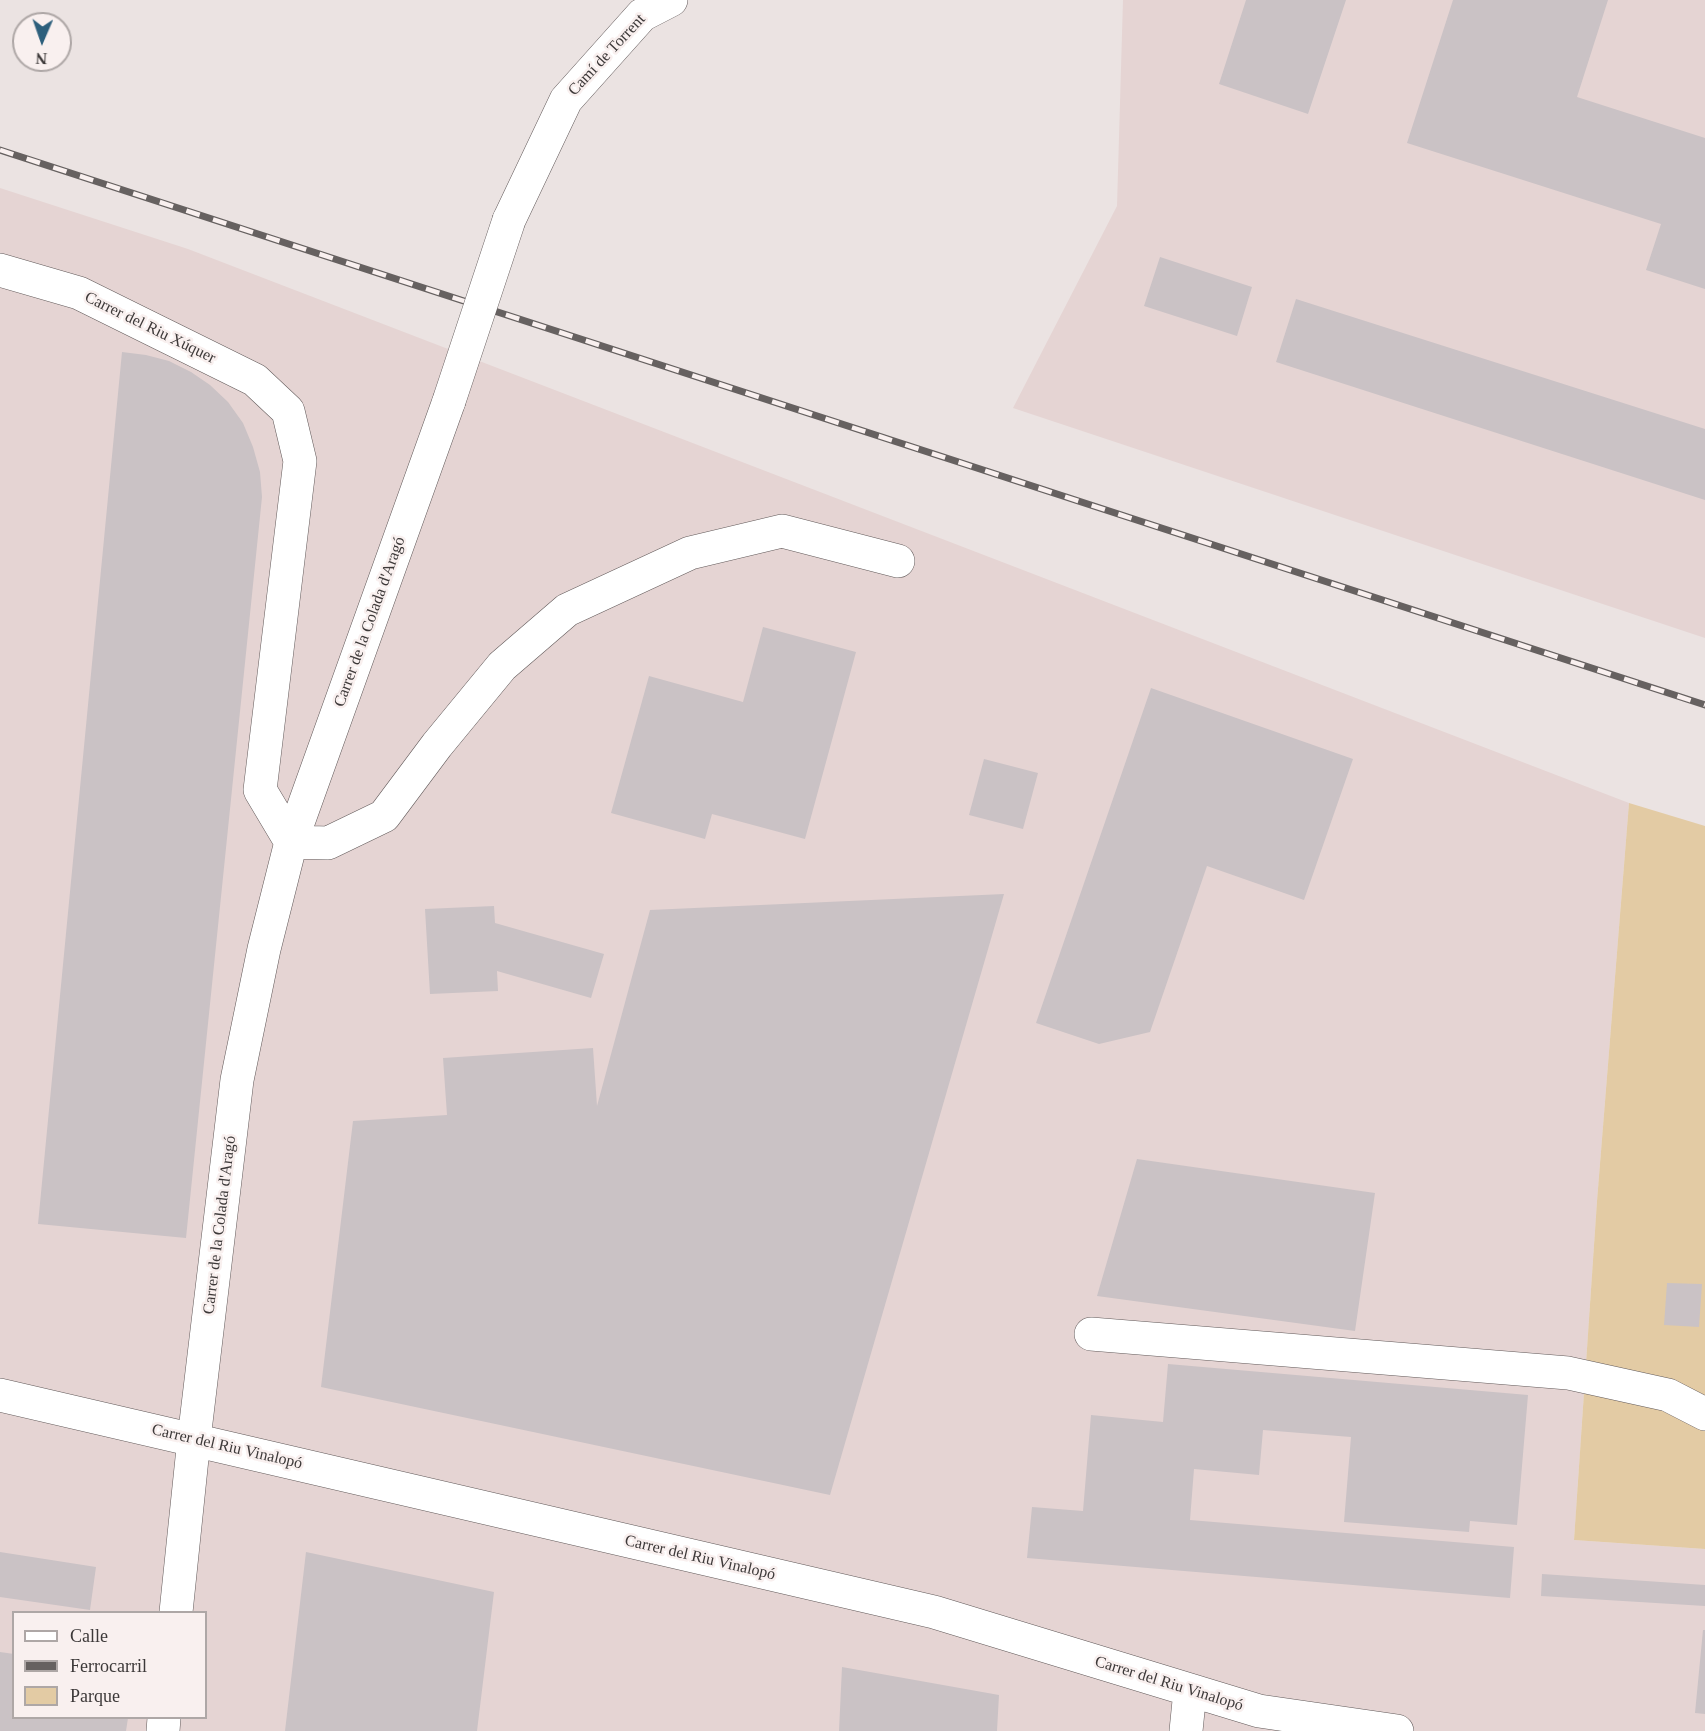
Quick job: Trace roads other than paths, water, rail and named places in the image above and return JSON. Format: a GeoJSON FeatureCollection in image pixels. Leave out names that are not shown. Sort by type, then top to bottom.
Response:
{"type":"FeatureCollection","features":[{"type":"Feature","properties":{"kind":"street","name":"Camí de Torrent"},"geometry":{"type":"LineString","coordinates":[[449,401],[509,220],[566,100],[642,15],[671,0]]}},
{"type":"Feature","properties":{"kind":"street","name":"Carrer del Riu Xúquer"},"geometry":{"type":"LineString","coordinates":[[0,270],[79,293],[255,380],[288,411],[300,461],[260,790],[291,842]]}},
{"type":"Feature","properties":{"kind":"street","name":"Carrer de la Colada d'Aragó"},"geometry":{"type":"LineString","coordinates":[[176,1611],[194,1439],[237,1080],[264,950],[291,842],[449,401]]}},
{"type":"Feature","properties":{"kind":"street"},"geometry":{"type":"LineString","coordinates":[[291,842],[328,843],[384,816],[437,745],[502,666],[567,610],[669,562],[690,553],[782,531],[897,561]]}},
{"type":"Feature","properties":{"kind":"street"},"geometry":{"type":"LineString","coordinates":[[1091,1334],[1568,1373],[1668,1395],[1705,1414]]}},
{"type":"Feature","properties":{"kind":"street","name":"Carrer del Riu Vinalopó"},"geometry":{"type":"LineString","coordinates":[[0,1395],[934,1612],[1259,1711],[1397,1731]]}},
{"type":"Feature","properties":{"kind":"street"},"geometry":{"type":"LineString","coordinates":[[1186,1731],[1190,1691]]}},
{"type":"Feature","properties":{"kind":"railway"},"geometry":{"type":"LineString","coordinates":[[0,150],[1705,705]]}}]}
